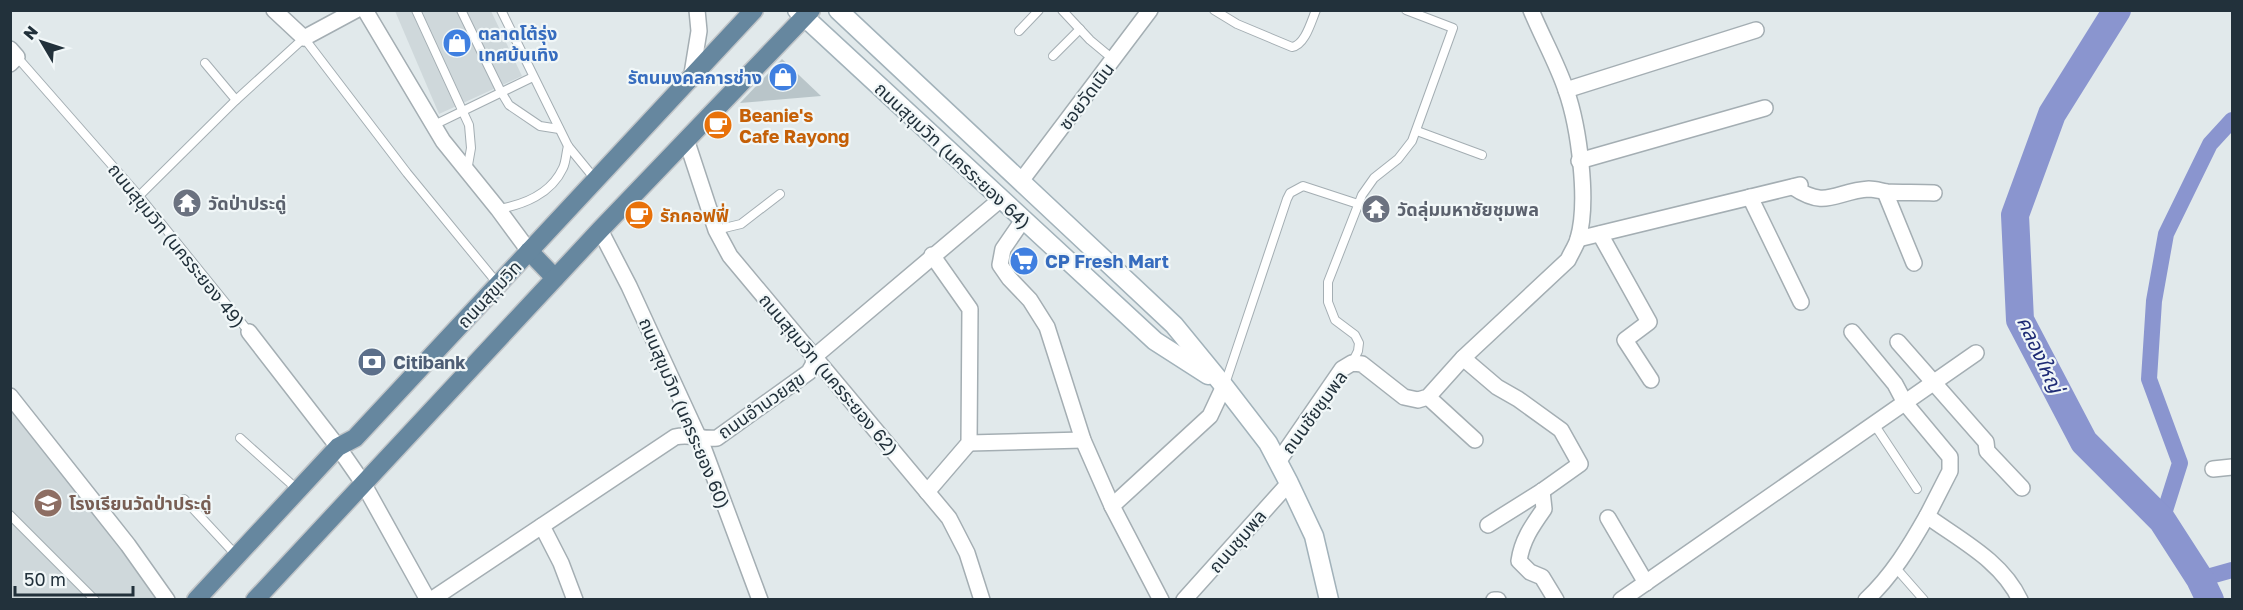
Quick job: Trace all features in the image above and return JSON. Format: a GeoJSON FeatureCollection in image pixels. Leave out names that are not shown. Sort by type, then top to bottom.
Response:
{"type":"FeatureCollection","features":[{"type":"Feature","properties":{"kind":"main road","name":"ถนนสุขุมวิท"},"geometry":{"type":"LineString","coordinates":[[196,600],[338,447],[355,438],[754,10]]}},
{"type":"Feature","properties":{"kind":"main road","name":"ถนนสุขุมวิท"},"geometry":{"type":"LineString","coordinates":[[255,600],[600,230],[687,142],[804,13]]}},
{"type":"Feature","properties":{"kind":"main road"},"geometry":{"type":"LineString","coordinates":[[529,251],[555,278]]}},
{"type":"Feature","properties":{"kind":"street"},"geometry":{"type":"LineString","coordinates":[[274,10],[304,38],[356,10]]}},
{"type":"Feature","properties":{"kind":"street"},"geometry":{"type":"LineString","coordinates":[[365,10],[443,141],[529,251]]}},
{"type":"Feature","properties":{"kind":"street"},"geometry":{"type":"LineString","coordinates":[[691,80],[699,31],[697,10]]}},
{"type":"Feature","properties":{"kind":"street","name":"ถนนสุขุมวิท (นครระยอง 64)"},"geometry":{"type":"LineString","coordinates":[[838,10],[1174,325],[1268,444],[1314,536],[1329,600]]}},
{"type":"Feature","properties":{"kind":"street","name":"ซอยวัดเนิน"},"geometry":{"type":"LineString","coordinates":[[1021,181],[1150,10]]}},
{"type":"Feature","properties":{"kind":"street"},"geometry":{"type":"LineString","coordinates":[[1352,363],[1362,364],[1404,397],[1418,400],[1428,397],[1463,358],[1568,260],[1578,240],[1582,215],[1583,183],[1573,117],[1566,90],[1531,10]]}},
{"type":"Feature","properties":{"kind":"street","name":"ถนนสุขุมวิท (นครระยอง 64)"},"geometry":{"type":"LineString","coordinates":[[804,13],[1155,341],[1224,386]]}},
{"type":"Feature","properties":{"kind":"street"},"geometry":{"type":"LineString","coordinates":[[1566,90],[1756,30]]}},
{"type":"Feature","properties":{"kind":"street"},"geometry":{"type":"LineString","coordinates":[[1579,161],[1765,108]]}},
{"type":"Feature","properties":{"kind":"street","name":"ถนนสุขุมวิท (นครระยอง 62)"},"geometry":{"type":"LineString","coordinates":[[687,142],[716,230],[730,256],[949,518],[963,543],[982,600]]}},
{"type":"Feature","properties":{"kind":"street"},"geometry":{"type":"LineString","coordinates":[[1578,240],[1797,186],[1804,194],[1818,199],[1838,197],[1855,190],[1872,189],[1885,192],[1934,193]]}},
{"type":"Feature","properties":{"kind":"street"},"geometry":{"type":"LineString","coordinates":[[1885,192],[1914,263]]}},
{"type":"Feature","properties":{"kind":"street"},"geometry":{"type":"LineString","coordinates":[[1750,197],[1801,302]]}},
{"type":"Feature","properties":{"kind":"street","name":"ถนนอำนวยสุข"},"geometry":{"type":"LineString","coordinates":[[430,600],[675,437],[682,435],[707,439],[717,438],[809,372],[814,357],[1001,199]]}},
{"type":"Feature","properties":{"kind":"street"},"geometry":{"type":"LineString","coordinates":[[1023,220],[1003,249],[1000,265],[1030,300],[1047,327],[1083,440],[1112,506],[1161,600]]}},
{"type":"Feature","properties":{"kind":"street","name":"ถนนสุขุมวิท (นครระยอง 60)"},"geometry":{"type":"LineString","coordinates":[[600,230],[629,286],[698,436],[760,600]]}},
{"type":"Feature","properties":{"kind":"street"},"geometry":{"type":"LineString","coordinates":[[1600,234],[1649,322],[1625,340],[1651,380]]}},
{"type":"Feature","properties":{"kind":"street"},"geometry":{"type":"LineString","coordinates":[[927,492],[969,443],[970,309],[932,255]]}},
{"type":"Feature","properties":{"kind":"street","name":"ถนนสุขุมวิท (นครระยอง 49)"},"geometry":{"type":"LineString","coordinates":[[249,332],[363,483],[430,600]]}},
{"type":"Feature","properties":{"kind":"street"},"geometry":{"type":"LineString","coordinates":[[1852,332],[1895,384],[1905,403],[1950,457],[1950,471],[1912,542],[1895,567],[1866,600]]}},
{"type":"Feature","properties":{"kind":"street"},"geometry":{"type":"LineString","coordinates":[[1898,342],[1986,442],[1987,451],[2022,488]]}},
{"type":"Feature","properties":{"kind":"street"},"geometry":{"type":"LineString","coordinates":[[1621,600],[1977,352]]}},
{"type":"Feature","properties":{"kind":"street"},"geometry":{"type":"LineString","coordinates":[[1463,358],[1497,387],[1526,404],[1561,430],[1580,464],[1488,525]]}},
{"type":"Feature","properties":{"kind":"street","name":"ถนนชัยชุมพล"},"geometry":{"type":"LineString","coordinates":[[1278,462],[1342,369],[1352,363]]}},
{"type":"Feature","properties":{"kind":"street"},"geometry":{"type":"LineString","coordinates":[[1112,506],[1210,416],[1224,386]]}},
{"type":"Feature","properties":{"kind":"street"},"geometry":{"type":"LineString","coordinates":[[10,396],[128,545],[167,600]]}},
{"type":"Feature","properties":{"kind":"street"},"geometry":{"type":"LineString","coordinates":[[1428,397],[1475,440]]}},
{"type":"Feature","properties":{"kind":"street"},"geometry":{"type":"LineString","coordinates":[[969,443],[1083,440]]}},
{"type":"Feature","properties":{"kind":"street"},"geometry":{"type":"LineString","coordinates":[[2213,469],[2232,467]]}},
{"type":"Feature","properties":{"kind":"street","name":"ถนนชุมพล"},"geometry":{"type":"LineString","coordinates":[[1187,598],[1289,483]]}},
{"type":"Feature","properties":{"kind":"street"},"geometry":{"type":"LineString","coordinates":[[1542,491],[1544,509],[1521,545],[1519,561],[1530,572],[1542,577],[1556,600]]}},
{"type":"Feature","properties":{"kind":"street"},"geometry":{"type":"LineString","coordinates":[[1927,516],[2002,570],[2020,600]]}},
{"type":"Feature","properties":{"kind":"street"},"geometry":{"type":"LineString","coordinates":[[1608,518],[1646,583]]}},
{"type":"Feature","properties":{"kind":"street"},"geometry":{"type":"LineString","coordinates":[[542,526],[561,563],[575,600]]}},
{"type":"Feature","properties":{"kind":"lane"},"geometry":{"type":"LineString","coordinates":[[416,10],[470,125],[471,148],[467,171]]}},
{"type":"Feature","properties":{"kind":"lane"},"geometry":{"type":"LineString","coordinates":[[461,10],[509,105],[540,126],[560,129]]}},
{"type":"Feature","properties":{"kind":"lane"},"geometry":{"type":"LineString","coordinates":[[501,10],[568,146],[595,180]]}},
{"type":"Feature","properties":{"kind":"lane"},"geometry":{"type":"LineString","coordinates":[[1019,31],[1039,10]]}},
{"type":"Feature","properties":{"kind":"lane"},"geometry":{"type":"LineString","coordinates":[[1062,10],[1114,60]]}},
{"type":"Feature","properties":{"kind":"lane"},"geometry":{"type":"LineString","coordinates":[[1214,10],[1236,24],[1292,47],[1302,42],[1316,10]]}},
{"type":"Feature","properties":{"kind":"lane"},"geometry":{"type":"LineString","coordinates":[[1352,363],[1359,343],[1355,335],[1335,320],[1328,302],[1328,282],[1358,204],[1374,178],[1406,152],[1417,131],[1453,28],[1406,10]]}},
{"type":"Feature","properties":{"kind":"lane"},"geometry":{"type":"LineString","coordinates":[[1053,56],[1080,29]]}},
{"type":"Feature","properties":{"kind":"lane"},"geometry":{"type":"LineString","coordinates":[[139,196],[236,100],[304,38],[407,173],[498,284]]}},
{"type":"Feature","properties":{"kind":"lane","name":"ถนนสุขุมวิท (นครระยอง 49)"},"geometry":{"type":"LineString","coordinates":[[13,56],[139,196],[249,332]]}},
{"type":"Feature","properties":{"kind":"lane"},"geometry":{"type":"LineString","coordinates":[[205,63],[236,100]]}},
{"type":"Feature","properties":{"kind":"lane"},"geometry":{"type":"LineString","coordinates":[[434,125],[533,77]]}},
{"type":"Feature","properties":{"kind":"lane"},"geometry":{"type":"LineString","coordinates":[[1417,131],[1482,155]]}},
{"type":"Feature","properties":{"kind":"lane"},"geometry":{"type":"LineString","coordinates":[[498,209],[519,205],[533,199],[551,185],[563,169],[568,146]]}},
{"type":"Feature","properties":{"kind":"lane"},"geometry":{"type":"LineString","coordinates":[[1224,386],[1290,193],[1303,186],[1358,204]]}},
{"type":"Feature","properties":{"kind":"lane"},"geometry":{"type":"LineString","coordinates":[[716,230],[741,224],[780,194]]}},
{"type":"Feature","properties":{"kind":"lane"},"geometry":{"type":"LineString","coordinates":[[1874,424],[1917,489]]}},
{"type":"Feature","properties":{"kind":"lane"},"geometry":{"type":"LineString","coordinates":[[240,438],[299,491]]}},
{"type":"Feature","properties":{"kind":"lane"},"geometry":{"type":"LineString","coordinates":[[184,499],[237,556]]}},
{"type":"Feature","properties":{"kind":"lane"},"geometry":{"type":"LineString","coordinates":[[10,515],[95,600]]}},
{"type":"Feature","properties":{"kind":"lane"},"geometry":{"type":"LineString","coordinates":[[1895,567],[1924,600]]}},
{"type":"Feature","properties":{"kind":"shaded area","name":"ตลาดโต้รุ่ง เทศบ้นเทิง"},"geometry":{"type":"Polygon","coordinates":[[[395,11],[491,11],[522,76],[439,114],[395,11]]]}},
{"type":"Feature","properties":{"kind":"shaded area","name":"โรงเรียนวัดป่าประดู่"},"geometry":{"type":"Polygon","coordinates":[[[11,407],[161,599],[11,599],[11,407]]]}},
{"type":"Feature","properties":{"kind":"building","name":"รัตนมงคลการช่าง"},"geometry":{"type":"Polygon","coordinates":[[[782,59],[821,96],[740,103],[782,59]]]}},
{"type":"Feature","properties":{"kind":"waterway","name":"คลองใหญ่"},"geometry":{"type":"LineString","coordinates":[[2117,10],[2052,114],[2015,215],[2020,320],[2084,442],[2162,520],[2200,579],[2210,600]]}},
{"type":"Feature","properties":{"kind":"waterway"},"geometry":{"type":"LineString","coordinates":[[2162,520],[2180,463],[2149,379],[2154,301],[2166,234],[2210,144],[2232,120]]}},
{"type":"Feature","properties":{"kind":"waterway"},"geometry":{"type":"LineString","coordinates":[[2200,579],[2232,570]]}},
{"type":"Feature","properties":{"kind":"place","name":"ตลาดโต้รุ่ง เทศบ้นเทิง"},"geometry":{"type":"Point","coordinates":[457,43]}},
{"type":"Feature","properties":{"kind":"place","name":"รัตนมงคลการช่าง"},"geometry":{"type":"Point","coordinates":[783,77]}},
{"type":"Feature","properties":{"kind":"place","name":"Beanie's Cafe Rayong"},"geometry":{"type":"Point","coordinates":[718,125]}},
{"type":"Feature","properties":{"kind":"place","name":"วัดป่าประดู่"},"geometry":{"type":"Point","coordinates":[187,203]}},
{"type":"Feature","properties":{"kind":"place","name":"วัดลุ่มมหาชัยชุมพล"},"geometry":{"type":"Point","coordinates":[1376,209]}},
{"type":"Feature","properties":{"kind":"place","name":"รักคอฟฟี่"},"geometry":{"type":"Point","coordinates":[639,215]}},
{"type":"Feature","properties":{"kind":"place","name":"CP Fresh Mart"},"geometry":{"type":"Point","coordinates":[1024,261]}},
{"type":"Feature","properties":{"kind":"place","name":"Citibank"},"geometry":{"type":"Point","coordinates":[372,362]}},
{"type":"Feature","properties":{"kind":"place","name":"โรงเรียนวัดป่าประดู่"},"geometry":{"type":"Point","coordinates":[48,503]}}]}
